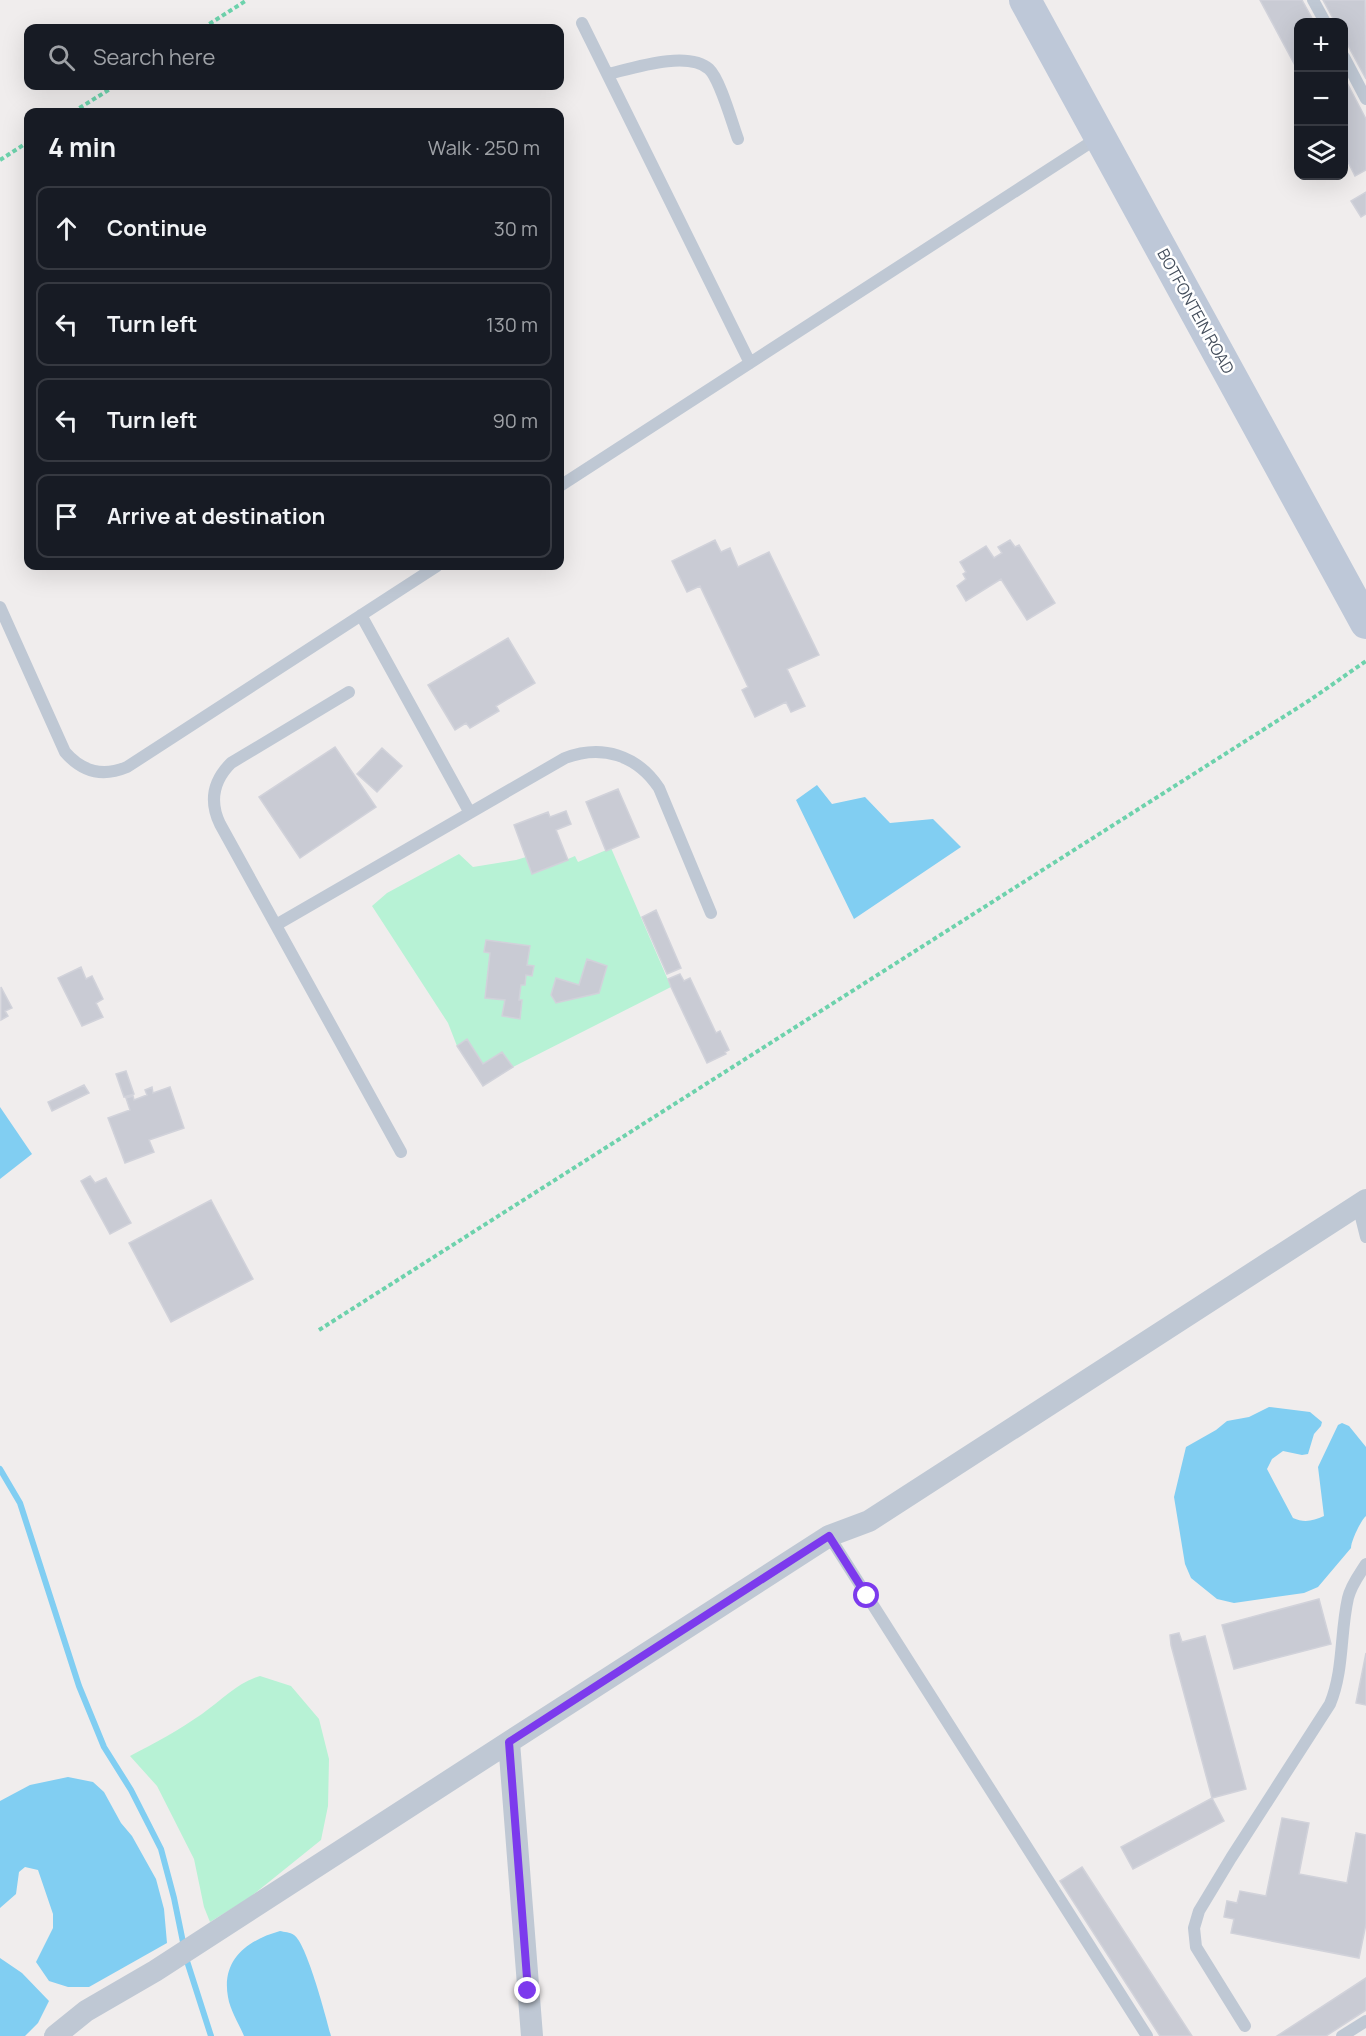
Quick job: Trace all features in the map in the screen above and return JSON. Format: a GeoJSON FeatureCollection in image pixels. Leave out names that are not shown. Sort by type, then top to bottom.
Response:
{"type":"FeatureCollection","features":[{"type":"Feature","properties":{"kind":"main road","name":"BOTFONTEIN ROAD"},"geometry":{"type":"LineString","coordinates":[[1025,0],[1366,623]]}},
{"type":"Feature","properties":{"kind":"street"},"geometry":{"type":"LineString","coordinates":[[55,2036],[86,2011],[155,1971],[829,1536],[869,1521],[1362,1202]]}},
{"type":"Feature","properties":{"kind":"street"},"geometry":{"type":"LineString","coordinates":[[509,1742],[532,2036]]}},
{"type":"Feature","properties":{"kind":"lane"},"geometry":{"type":"LineString","coordinates":[[1313,0],[1323,18]]}},
{"type":"Feature","properties":{"kind":"lane"},"geometry":{"type":"LineString","coordinates":[[582,22],[750,363]]}},
{"type":"Feature","properties":{"kind":"lane"},"geometry":{"type":"LineString","coordinates":[[608,75],[638,67],[683,60],[698,63],[710,70],[738,139]]}},
{"type":"Feature","properties":{"kind":"lane"},"geometry":{"type":"LineString","coordinates":[[1348,65],[1366,99]]}},
{"type":"Feature","properties":{"kind":"lane"},"geometry":{"type":"LineString","coordinates":[[564,483],[1100,136]]}},
{"type":"Feature","properties":{"kind":"lane"},"geometry":{"type":"LineString","coordinates":[[0,608],[65,752],[79,766],[98,773],[118,771],[127,767],[431,570]]}},
{"type":"Feature","properties":{"kind":"lane"},"geometry":{"type":"LineString","coordinates":[[361,615],[470,813]]}},
{"type":"Feature","properties":{"kind":"lane"},"geometry":{"type":"LineString","coordinates":[[349,692],[231,763],[218,778],[213,797],[216,816],[401,1152]]}},
{"type":"Feature","properties":{"kind":"lane"},"geometry":{"type":"LineString","coordinates":[[276,925],[565,758],[598,751],[621,755],[643,768],[659,788],[711,914]]}},
{"type":"Feature","properties":{"kind":"lane"},"geometry":{"type":"LineString","coordinates":[[1362,1202],[1366,1237]]}},
{"type":"Feature","properties":{"kind":"lane"},"geometry":{"type":"LineString","coordinates":[[829,1536],[1147,2036]]}},
{"type":"Feature","properties":{"kind":"lane"},"geometry":{"type":"LineString","coordinates":[[1245,2026],[1196,1947],[1194,1928],[1199,1911],[1330,1704],[1338,1685],[1348,1596],[1366,1564]]}},
{"type":"Feature","properties":{"kind":"lane"},"geometry":{"type":"LineString","coordinates":[[1342,2036],[1366,2021]]}},
{"type":"Feature","properties":{"kind":"path"},"geometry":{"type":"LineString","coordinates":[[209,24],[247,0]]}},
{"type":"Feature","properties":{"kind":"path"},"geometry":{"type":"LineString","coordinates":[[79,108],[109,90]]}},
{"type":"Feature","properties":{"kind":"path"},"geometry":{"type":"LineString","coordinates":[[0,160],[24,145]]}},
{"type":"Feature","properties":{"kind":"path"},"geometry":{"type":"LineString","coordinates":[[319,1330],[1310,700],[1366,661]]}},
{"type":"Feature","properties":{"kind":"green space"},"geometry":{"type":"Polygon","coordinates":[[[611,848],[671,987],[513,1067],[502,1052],[483,1064],[467,1039],[457,1046],[448,1023],[372,906],[387,893],[459,854],[473,867],[526,857],[533,874],[575,856],[578,862],[611,848]]]}},
{"type":"Feature","properties":{"kind":"green space"},"geometry":{"type":"Polygon","coordinates":[[[260,1676],[291,1686],[319,1719],[329,1759],[328,1806],[321,1840],[249,1898],[210,1922],[204,1907],[194,1859],[157,1786],[130,1756],[185,1725],[237,1687],[260,1676]]]}},
{"type":"Feature","properties":{"kind":"water"},"geometry":{"type":"Polygon","coordinates":[[[817,785],[832,804],[865,797],[890,823],[933,819],[961,847],[854,919],[796,800],[817,785]]]}},
{"type":"Feature","properties":{"kind":"water"},"geometry":{"type":"Polygon","coordinates":[[[0,1107],[32,1154],[0,1179],[0,1107]]]}},
{"type":"Feature","properties":{"kind":"water"},"geometry":{"type":"Polygon","coordinates":[[[1269,1407],[1310,1412],[1322,1422],[1314,1434],[1308,1454],[1283,1451],[1272,1459],[1267,1469],[1293,1518],[1308,1521],[1324,1516],[1318,1467],[1338,1425],[1342,1423],[1349,1426],[1366,1447],[1366,1516],[1351,1548],[1318,1587],[1304,1593],[1234,1603],[1217,1599],[1191,1578],[1185,1564],[1174,1497],[1186,1447],[1227,1421],[1249,1417],[1269,1407]]]}},
{"type":"Feature","properties":{"kind":"water"},"geometry":{"type":"Polygon","coordinates":[[[68,1777],[93,1782],[104,1792],[156,1879],[164,1909],[167,1943],[89,1987],[68,1987],[49,1981],[36,1962],[53,1928],[53,1914],[38,1870],[25,1867],[19,1872],[16,1894],[0,1908],[0,1801],[30,1785],[68,1777]]]}},
{"type":"Feature","properties":{"kind":"water"},"geometry":{"type":"Polygon","coordinates":[[[280,1931],[294,1935],[305,1952],[331,2036],[244,2036],[229,2002],[227,1984],[229,1972],[239,1953],[257,1940],[280,1931]]]}},
{"type":"Feature","properties":{"kind":"water"},"geometry":{"type":"Polygon","coordinates":[[[0,1958],[22,1973],[49,2001],[38,2023],[25,2036],[0,2036],[0,1958]]]}},
{"type":"Feature","properties":{"kind":"building"},"geometry":{"type":"Polygon","coordinates":[[[1260,0],[1302,0],[1312,18],[1294,18],[1294,64],[1260,0]]]}},
{"type":"Feature","properties":{"kind":"building"},"geometry":{"type":"Polygon","coordinates":[[[1323,0],[1365,0],[1366,79],[1348,45],[1348,18],[1333,18],[1323,0]]]}},
{"type":"Feature","properties":{"kind":"building"},"geometry":{"type":"Polygon","coordinates":[[[1348,85],[1366,119],[1366,170],[1355,176],[1348,162],[1348,85]]]}},
{"type":"Feature","properties":{"kind":"building"},"geometry":{"type":"Polygon","coordinates":[[[1366,192],[1366,214],[1361,217],[1351,201],[1366,192]]]}},
{"type":"Feature","properties":{"kind":"building"},"geometry":{"type":"Polygon","coordinates":[[[715,540],[721,552],[730,548],[738,567],[769,552],[819,655],[787,669],[805,706],[791,712],[786,702],[755,717],[742,690],[748,687],[700,586],[687,592],[672,561],[715,540]]]}},
{"type":"Feature","properties":{"kind":"building"},"geometry":{"type":"Polygon","coordinates":[[[1010,540],[1015,547],[1019,545],[1055,603],[1027,620],[1001,579],[966,601],[957,586],[966,579],[963,574],[966,572],[960,562],[986,546],[994,558],[1002,553],[998,547],[1010,540]]]}},
{"type":"Feature","properties":{"kind":"building"},"geometry":{"type":"Polygon","coordinates":[[[508,638],[535,683],[496,706],[499,711],[470,728],[466,723],[455,730],[428,685],[508,638]]]}},
{"type":"Feature","properties":{"kind":"building"},"geometry":{"type":"Polygon","coordinates":[[[335,747],[376,807],[300,858],[259,797],[335,747]]]}},
{"type":"Feature","properties":{"kind":"building"},"geometry":{"type":"Polygon","coordinates":[[[382,748],[402,766],[377,792],[357,774],[382,748]]]}},
{"type":"Feature","properties":{"kind":"building"},"geometry":{"type":"Polygon","coordinates":[[[618,789],[639,837],[606,851],[586,802],[618,789]]]}},
{"type":"Feature","properties":{"kind":"building"},"geometry":{"type":"Polygon","coordinates":[[[566,811],[571,824],[556,830],[568,860],[532,874],[514,825],[548,812],[550,817],[566,811]]]}},
{"type":"Feature","properties":{"kind":"building"},"geometry":{"type":"Polygon","coordinates":[[[656,910],[681,968],[667,974],[642,917],[656,910]]]}},
{"type":"Feature","properties":{"kind":"building"},"geometry":{"type":"Polygon","coordinates":[[[486,940],[530,946],[527,965],[534,966],[532,976],[526,975],[525,985],[521,985],[520,1019],[502,1016],[505,1000],[485,998],[490,953],[484,952],[486,940]]]}},
{"type":"Feature","properties":{"kind":"building"},"geometry":{"type":"Polygon","coordinates":[[[587,959],[607,966],[599,993],[556,1003],[551,995],[556,978],[579,985],[587,959]]]}},
{"type":"Feature","properties":{"kind":"building"},"geometry":{"type":"Polygon","coordinates":[[[81,967],[86,979],[92,976],[103,999],[96,1003],[103,1017],[82,1026],[58,978],[81,967]]]}},
{"type":"Feature","properties":{"kind":"building"},"geometry":{"type":"Polygon","coordinates":[[[680,974],[684,981],[690,978],[716,1033],[720,1031],[729,1050],[725,1052],[726,1054],[707,1063],[668,979],[680,974]]]}},
{"type":"Feature","properties":{"kind":"building"},"geometry":{"type":"Polygon","coordinates":[[[1,987],[12,1008],[5,1011],[8,1016],[1,1020],[1,987]]]}},
{"type":"Feature","properties":{"kind":"building"},"geometry":{"type":"Polygon","coordinates":[[[467,1039],[483,1064],[502,1052],[513,1067],[483,1086],[457,1046],[467,1039]]]}},
{"type":"Feature","properties":{"kind":"building"},"geometry":{"type":"Polygon","coordinates":[[[126,1071],[134,1094],[124,1097],[116,1074],[126,1071]]]}},
{"type":"Feature","properties":{"kind":"building"},"geometry":{"type":"Polygon","coordinates":[[[84,1085],[89,1093],[52,1111],[48,1102],[84,1085]]]}},
{"type":"Feature","properties":{"kind":"building"},"geometry":{"type":"Polygon","coordinates":[[[152,1087],[153,1093],[170,1087],[184,1128],[149,1140],[154,1152],[125,1163],[108,1118],[130,1110],[126,1098],[133,1096],[134,1100],[147,1095],[145,1090],[152,1087]]]}},
{"type":"Feature","properties":{"kind":"building"},"geometry":{"type":"Polygon","coordinates":[[[90,1176],[95,1183],[106,1178],[131,1223],[110,1234],[81,1181],[90,1176]]]}},
{"type":"Feature","properties":{"kind":"building"},"geometry":{"type":"Polygon","coordinates":[[[211,1200],[253,1279],[171,1322],[129,1243],[211,1200]]]}},
{"type":"Feature","properties":{"kind":"building"},"geometry":{"type":"Polygon","coordinates":[[[1319,1599],[1331,1644],[1234,1669],[1222,1625],[1319,1599]]]}},
{"type":"Feature","properties":{"kind":"building"},"geometry":{"type":"Polygon","coordinates":[[[1179,1633],[1182,1642],[1205,1636],[1246,1789],[1212,1798],[1171,1645],[1170,1635],[1179,1633]]]}},
{"type":"Feature","properties":{"kind":"building"},"geometry":{"type":"Polygon","coordinates":[[[1366,1653],[1366,1705],[1356,1703],[1366,1653]]]}},
{"type":"Feature","properties":{"kind":"building"},"geometry":{"type":"Polygon","coordinates":[[[1212,1798],[1224,1821],[1133,1869],[1121,1847],[1212,1798]]]}},
{"type":"Feature","properties":{"kind":"building"},"geometry":{"type":"Polygon","coordinates":[[[1282,1818],[1309,1823],[1299,1874],[1347,1883],[1356,1833],[1366,1835],[1366,1924],[1359,1958],[1231,1933],[1234,1919],[1224,1917],[1227,1901],[1237,1903],[1240,1891],[1266,1896],[1282,1818]]]}},
{"type":"Feature","properties":{"kind":"building"},"geometry":{"type":"Polygon","coordinates":[[[1082,1867],[1192,2036],[1160,2036],[1060,1881],[1082,1867]]]}},
{"type":"Feature","properties":{"kind":"building"},"geometry":{"type":"Polygon","coordinates":[[[1366,1978],[1366,2010],[1326,2036],[1277,2036],[1366,1978]]]}},
{"type":"Feature","properties":{"kind":"waterway"},"geometry":{"type":"LineString","coordinates":[[0,1469],[20,1503],[79,1686],[104,1747],[131,1790],[161,1849],[184,1947]]}},
{"type":"Feature","properties":{"kind":"waterway"},"geometry":{"type":"LineString","coordinates":[[186,1958],[211,2036]]}},
{"type":"Feature","properties":{"kind":"route"},"geometry":{"type":"LineString","coordinates":[[528,1991],[509,1742],[829,1536],[867,1596]]}}]}
